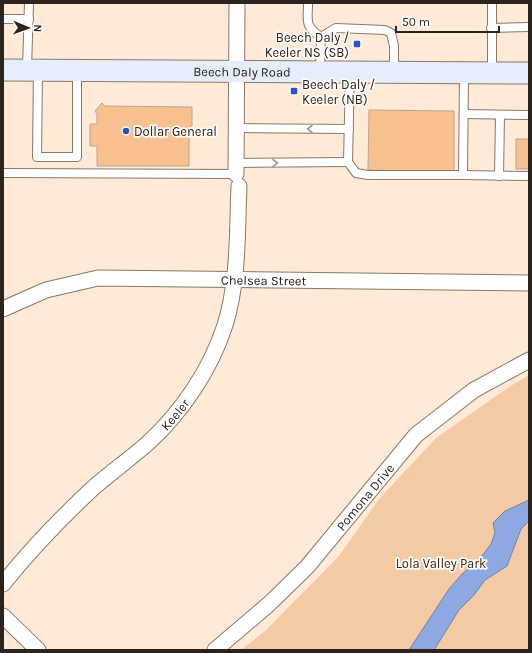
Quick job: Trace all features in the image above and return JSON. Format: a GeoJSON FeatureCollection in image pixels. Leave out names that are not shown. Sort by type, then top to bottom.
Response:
{"type":"FeatureCollection","features":[{"type":"Feature","properties":{"kind":"main road","name":"Beech Daly Road"},"geometry":{"type":"LineString","coordinates":[[3,70],[529,73]]}},
{"type":"Feature","properties":{"kind":"street","name":"Keeler"},"geometry":{"type":"LineString","coordinates":[[3,584],[55,524],[93,488],[149,442],[181,406],[204,372],[219,340],[228,313],[235,278],[237,174],[237,3]]}},
{"type":"Feature","properties":{"kind":"street","name":"Chelsea Street"},"geometry":{"type":"LineString","coordinates":[[3,309],[46,290],[98,278],[235,278],[529,283]]}},
{"type":"Feature","properties":{"kind":"street","name":"Pomona Drive"},"geometry":{"type":"LineString","coordinates":[[215,650],[269,604],[307,567],[416,435],[474,390],[529,360]]}},
{"type":"Feature","properties":{"kind":"street"},"geometry":{"type":"LineString","coordinates":[[3,616],[38,650]]}},
{"type":"Feature","properties":{"kind":"lane"},"geometry":{"type":"LineString","coordinates":[[29,3],[27,39],[32,70],[37,157],[77,157],[77,70]]}},
{"type":"Feature","properties":{"kind":"lane"},"geometry":{"type":"LineString","coordinates":[[308,3],[308,26],[311,31],[320,37]]}},
{"type":"Feature","properties":{"kind":"lane"},"geometry":{"type":"LineString","coordinates":[[492,3],[492,72]]}},
{"type":"Feature","properties":{"kind":"lane"},"geometry":{"type":"LineString","coordinates":[[3,19],[29,19]]}},
{"type":"Feature","properties":{"kind":"lane"},"geometry":{"type":"LineString","coordinates":[[320,37],[336,28],[385,30],[391,33],[394,46],[394,72]]}},
{"type":"Feature","properties":{"kind":"lane"},"geometry":{"type":"LineString","coordinates":[[491,28],[529,28]]}},
{"type":"Feature","properties":{"kind":"lane"},"geometry":{"type":"LineString","coordinates":[[320,37],[320,72]]}},
{"type":"Feature","properties":{"kind":"lane"},"geometry":{"type":"LineString","coordinates":[[350,72],[348,162],[356,173],[362,175],[529,176]]}},
{"type":"Feature","properties":{"kind":"lane"},"geometry":{"type":"LineString","coordinates":[[463,175],[464,72]]}},
{"type":"Feature","properties":{"kind":"lane"},"geometry":{"type":"LineString","coordinates":[[464,114],[529,115]]}},
{"type":"Feature","properties":{"kind":"lane"},"geometry":{"type":"LineString","coordinates":[[499,176],[500,115]]}},
{"type":"Feature","properties":{"kind":"lane"},"geometry":{"type":"LineString","coordinates":[[237,128],[349,129]]}},
{"type":"Feature","properties":{"kind":"lane"},"geometry":{"type":"LineString","coordinates":[[3,172],[237,174],[348,162]]}},
{"type":"Feature","properties":{"kind":"green space","name":"Lola Valley Park"},"geometry":{"type":"Polygon","coordinates":[[[529,375],[529,649],[241,650],[265,631],[339,556],[379,499],[436,438],[509,387],[529,375]]]}},
{"type":"Feature","properties":{"kind":"water"},"geometry":{"type":"Polygon","coordinates":[[[529,500],[529,521],[521,529],[507,566],[485,580],[474,595],[459,610],[434,650],[409,650],[449,589],[463,573],[478,561],[491,544],[495,533],[493,523],[505,511],[529,500]]]}},
{"type":"Feature","properties":{"kind":"building"},"geometry":{"type":"Polygon","coordinates":[[[102,103],[105,106],[192,107],[192,126],[189,126],[189,166],[97,166],[97,146],[90,146],[90,124],[97,124],[97,114],[95,111],[102,103]]]}},
{"type":"Feature","properties":{"kind":"building"},"geometry":{"type":"Polygon","coordinates":[[[369,110],[454,111],[454,172],[368,170],[369,110]]]}},
{"type":"Feature","properties":{"kind":"building"},"geometry":{"type":"Polygon","coordinates":[[[516,139],[529,139],[529,169],[516,169],[516,139]]]}},
{"type":"Feature","properties":{"kind":"place","name":"Beech Daly / Keeler NS (SB)"},"geometry":{"type":"Point","coordinates":[357,44]}},
{"type":"Feature","properties":{"kind":"place","name":"Beech Daly / Keeler (NB)"},"geometry":{"type":"Point","coordinates":[294,91]}},
{"type":"Feature","properties":{"kind":"place","name":"Dollar General"},"geometry":{"type":"Point","coordinates":[126,131]}}]}
